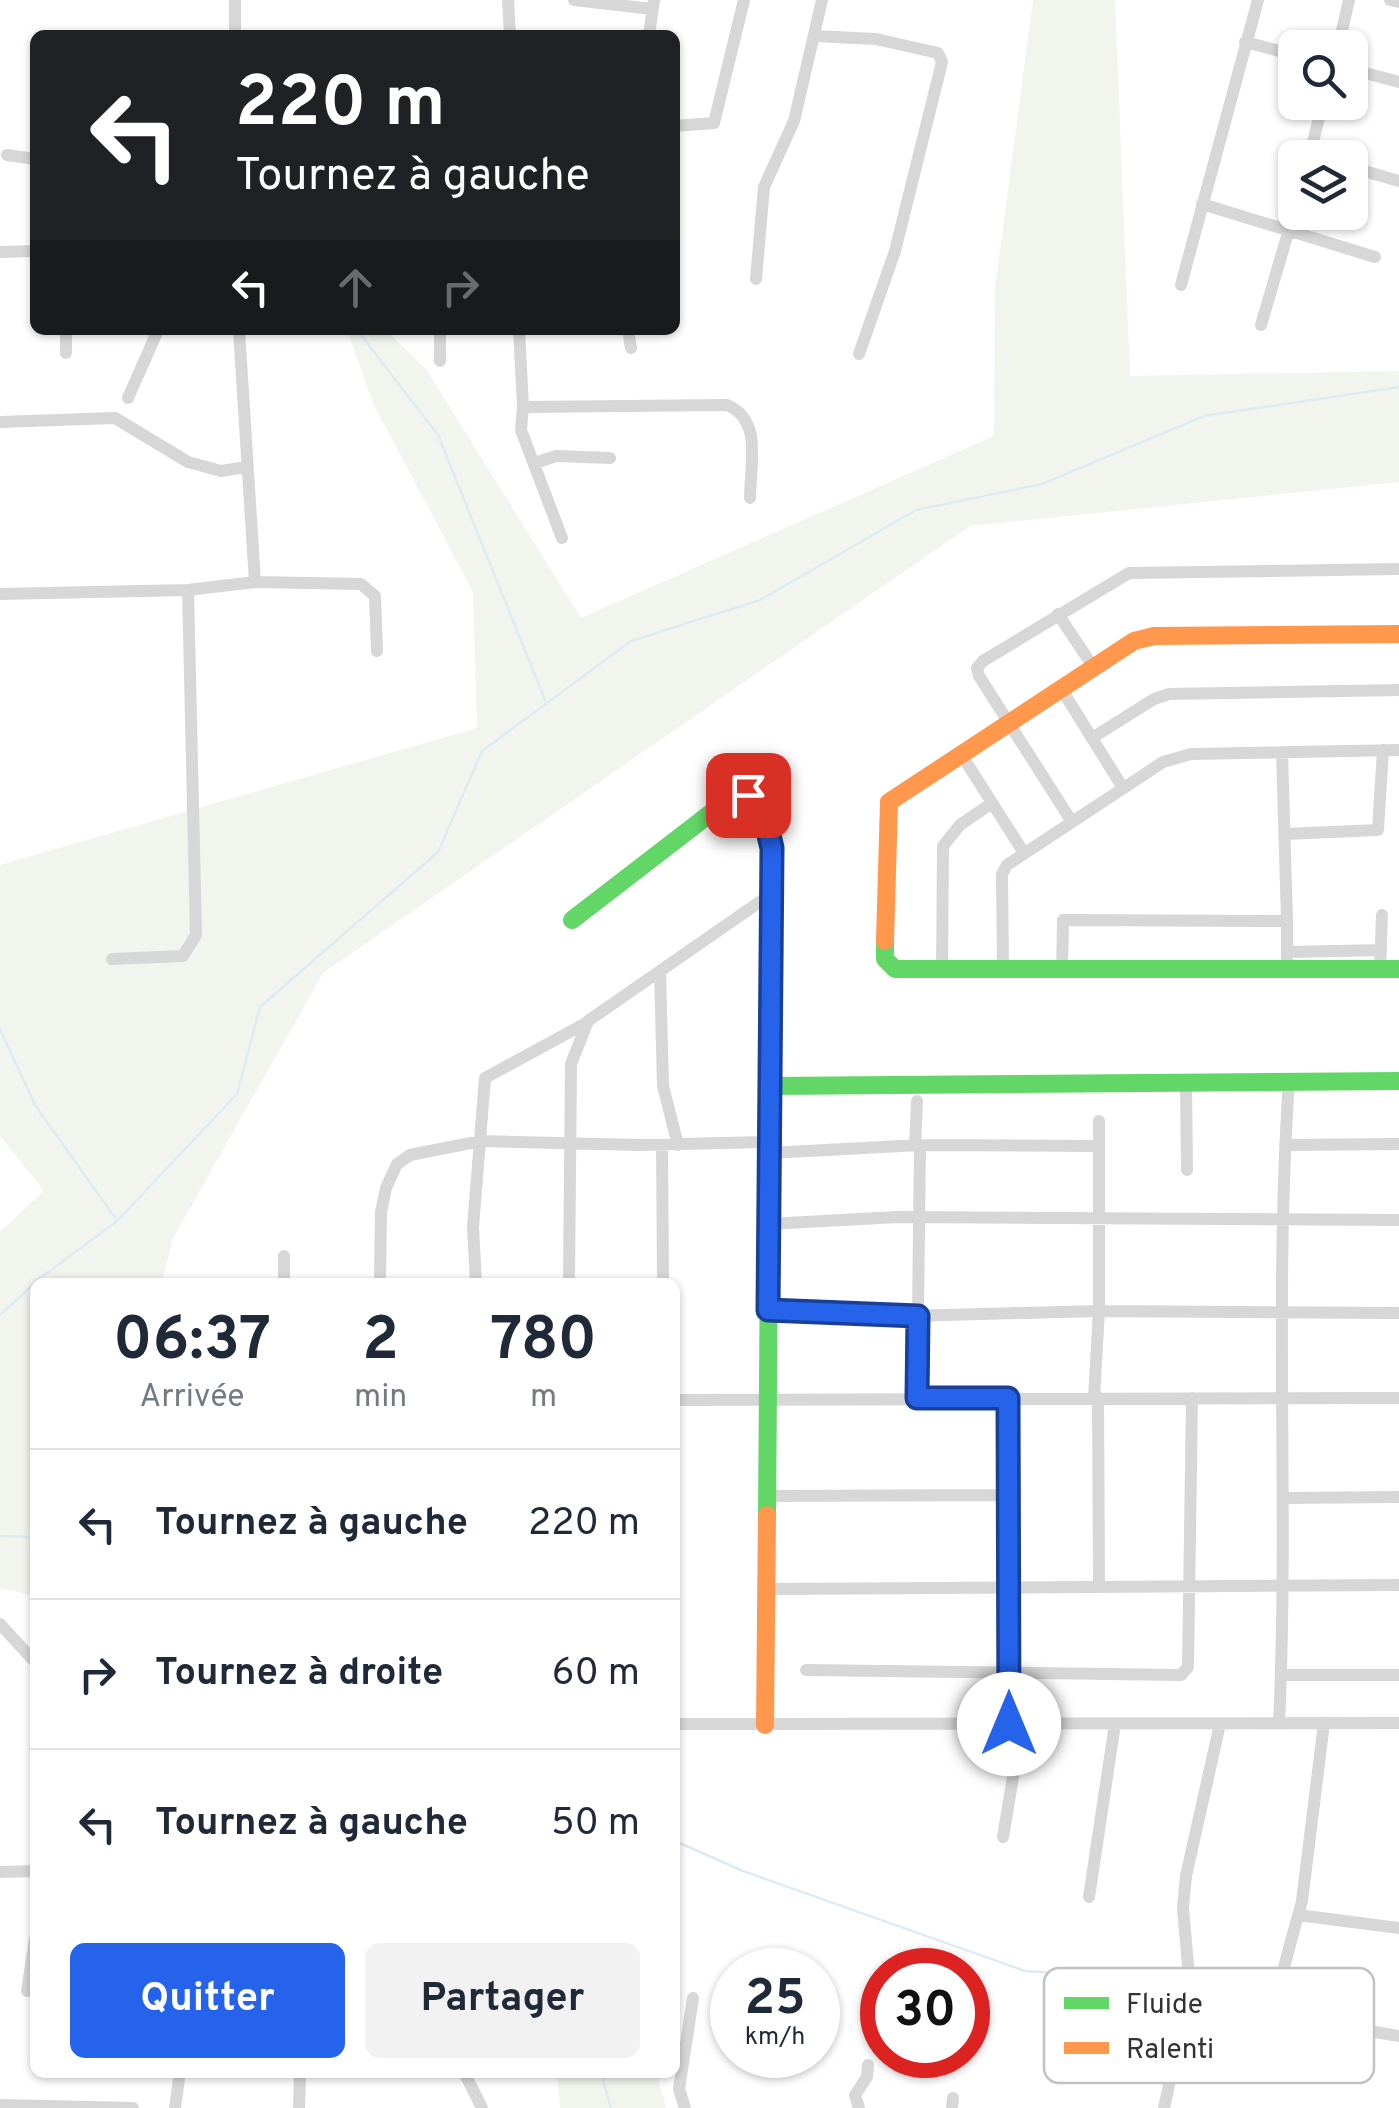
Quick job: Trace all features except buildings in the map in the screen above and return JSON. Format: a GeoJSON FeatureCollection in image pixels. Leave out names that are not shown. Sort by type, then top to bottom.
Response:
{"type":"FeatureCollection","features":[{"type":"Feature","properties":{"kind":"street"},"geometry":{"type":"LineString","coordinates":[[235,30],[236,0]]}},
{"type":"Feature","properties":{"kind":"street"},"geometry":{"type":"LineString","coordinates":[[508,0],[510,30]]}},
{"type":"Feature","properties":{"kind":"street"},"geometry":{"type":"LineString","coordinates":[[574,0],[653,5],[650,30]]}},
{"type":"Feature","properties":{"kind":"street"},"geometry":{"type":"LineString","coordinates":[[680,126],[714,123],[744,0]]}},
{"type":"Feature","properties":{"kind":"street"},"geometry":{"type":"LineString","coordinates":[[756,279],[764,187],[794,121],[822,0]]}},
{"type":"Feature","properties":{"kind":"street"},"geometry":{"type":"LineString","coordinates":[[1181,285],[1258,0]]}},
{"type":"Feature","properties":{"kind":"street"},"geometry":{"type":"LineString","coordinates":[[1342,30],[1349,0]]}},
{"type":"Feature","properties":{"kind":"street"},"geometry":{"type":"LineString","coordinates":[[1390,0],[1399,2]]}},
{"type":"Feature","properties":{"kind":"street"},"geometry":{"type":"LineString","coordinates":[[815,36],[876,39],[938,52],[942,62],[894,251],[859,354]]}},
{"type":"Feature","properties":{"kind":"street"},"geometry":{"type":"LineString","coordinates":[[1245,42],[1278,51]]}},
{"type":"Feature","properties":{"kind":"street"},"geometry":{"type":"LineString","coordinates":[[1368,74],[1399,82]]}},
{"type":"Feature","properties":{"kind":"street"},"geometry":{"type":"LineString","coordinates":[[8,155],[30,158]]}},
{"type":"Feature","properties":{"kind":"street"},"geometry":{"type":"LineString","coordinates":[[1368,172],[1399,181]]}},
{"type":"Feature","properties":{"kind":"street"},"geometry":{"type":"LineString","coordinates":[[1202,204],[1278,226]]}},
{"type":"Feature","properties":{"kind":"street"},"geometry":{"type":"LineString","coordinates":[[1261,325],[1290,230]]}},
{"type":"Feature","properties":{"kind":"street"},"geometry":{"type":"LineString","coordinates":[[1293,230],[1375,258]]}},
{"type":"Feature","properties":{"kind":"street"},"geometry":{"type":"LineString","coordinates":[[0,252],[30,251]]}},
{"type":"Feature","properties":{"kind":"street"},"geometry":{"type":"LineString","coordinates":[[66,335],[66,354]]}},
{"type":"Feature","properties":{"kind":"street"},"geometry":{"type":"LineString","coordinates":[[128,398],[156,335]]}},
{"type":"Feature","properties":{"kind":"street"},"geometry":{"type":"LineString","coordinates":[[240,335],[254,582]]}},
{"type":"Feature","properties":{"kind":"street"},"geometry":{"type":"LineString","coordinates":[[440,335],[440,361]]}},
{"type":"Feature","properties":{"kind":"street"},"geometry":{"type":"LineString","coordinates":[[519,335],[522,430],[562,538]]}},
{"type":"Feature","properties":{"kind":"street"},"geometry":{"type":"LineString","coordinates":[[629,335],[631,348]]}},
{"type":"Feature","properties":{"kind":"street"},"geometry":{"type":"LineString","coordinates":[[523,406],[727,405],[748,418],[750,498]]}},
{"type":"Feature","properties":{"kind":"street"},"geometry":{"type":"LineString","coordinates":[[0,422],[114,418],[188,462],[221,471],[247,467]]}},
{"type":"Feature","properties":{"kind":"street"},"geometry":{"type":"LineString","coordinates":[[535,462],[556,456],[610,458]]}},
{"type":"Feature","properties":{"kind":"street"},"geometry":{"type":"LineString","coordinates":[[1072,822],[977,668],[1058,614],[1129,574],[1399,570]]}},
{"type":"Feature","properties":{"kind":"street"},"geometry":{"type":"LineString","coordinates":[[0,594],[188,590],[254,582],[362,584],[375,596],[377,651]]}},
{"type":"Feature","properties":{"kind":"street"},"geometry":{"type":"LineString","coordinates":[[112,959],[184,956],[196,934],[188,590]]}},
{"type":"Feature","properties":{"kind":"street"},"geometry":{"type":"LineString","coordinates":[[1058,614],[1094,668]]}},
{"type":"Feature","properties":{"kind":"street"},"geometry":{"type":"LineString","coordinates":[[1387,962],[1286,972],[896,969],[885,958],[886,813],[889,802],[1134,641],[1154,636],[1399,634]]}},
{"type":"Feature","properties":{"kind":"street"},"geometry":{"type":"LineString","coordinates":[[1062,690],[1123,788]]}},
{"type":"Feature","properties":{"kind":"street"},"geometry":{"type":"LineString","coordinates":[[1092,738],[1154,699],[1169,694],[1399,690]]}},
{"type":"Feature","properties":{"kind":"street"},"geometry":{"type":"LineString","coordinates":[[1285,834],[1378,830],[1383,750]]}},
{"type":"Feature","properties":{"kind":"street"},"geometry":{"type":"LineString","coordinates":[[1003,969],[1002,874],[1024,852],[1177,755],[1399,750]]}},
{"type":"Feature","properties":{"kind":"street"},"geometry":{"type":"LineString","coordinates":[[1282,752],[1286,972]]}},
{"type":"Feature","properties":{"kind":"street"},"geometry":{"type":"LineString","coordinates":[[962,754],[1024,852]]}},
{"type":"Feature","properties":{"kind":"street"},"geometry":{"type":"LineString","coordinates":[[572,920],[720,806],[748,795],[762,806],[768,827],[771,894],[764,1398],[765,1725]]}},
{"type":"Feature","properties":{"kind":"street"},"geometry":{"type":"LineString","coordinates":[[942,970],[943,846],[960,825],[992,803]]}},
{"type":"Feature","properties":{"kind":"street"},"geometry":{"type":"LineString","coordinates":[[476,1278],[473,1227],[485,1078],[588,1022],[771,894]]}},
{"type":"Feature","properties":{"kind":"street"},"geometry":{"type":"LineString","coordinates":[[1382,915],[1387,962]]}},
{"type":"Feature","properties":{"kind":"street"},"geometry":{"type":"LineString","coordinates":[[1062,970],[1063,920],[1286,921]]}},
{"type":"Feature","properties":{"kind":"street"},"geometry":{"type":"LineString","coordinates":[[1288,952],[1387,962]]}},
{"type":"Feature","properties":{"kind":"street"},"geometry":{"type":"LineString","coordinates":[[660,970],[664,1086],[678,1145]]}},
{"type":"Feature","properties":{"kind":"street"},"geometry":{"type":"LineString","coordinates":[[569,1278],[571,1064],[588,1022]]}},
{"type":"Feature","properties":{"kind":"street"},"geometry":{"type":"LineString","coordinates":[[769,1086],[1399,1081]]}},
{"type":"Feature","properties":{"kind":"street"},"geometry":{"type":"LineString","coordinates":[[1279,1723],[1286,1584],[1283,1312],[1289,1082]]}},
{"type":"Feature","properties":{"kind":"street"},"geometry":{"type":"LineString","coordinates":[[1186,1084],[1187,1170]]}},
{"type":"Feature","properties":{"kind":"street"},"geometry":{"type":"LineString","coordinates":[[917,1101],[920,1218],[917,1398]]}},
{"type":"Feature","properties":{"kind":"street"},"geometry":{"type":"LineString","coordinates":[[1098,1121],[1099,1586]]}},
{"type":"Feature","properties":{"kind":"street"},"geometry":{"type":"LineString","coordinates":[[380,1278],[381,1212],[397,1164],[431,1148],[481,1141],[769,1148],[1098,1146]]}},
{"type":"Feature","properties":{"kind":"street"},"geometry":{"type":"LineString","coordinates":[[1285,1146],[1399,1144]]}},
{"type":"Feature","properties":{"kind":"street"},"geometry":{"type":"LineString","coordinates":[[662,1145],[663,1278]]}},
{"type":"Feature","properties":{"kind":"street"},"geometry":{"type":"LineString","coordinates":[[768,1224],[920,1218],[1399,1220]]}},
{"type":"Feature","properties":{"kind":"street"},"geometry":{"type":"LineString","coordinates":[[284,1256],[284,1278]]}},
{"type":"Feature","properties":{"kind":"street"},"geometry":{"type":"LineString","coordinates":[[768,1310],[918,1316],[1099,1311],[1399,1313]]}},
{"type":"Feature","properties":{"kind":"street"},"geometry":{"type":"LineString","coordinates":[[1003,1837],[1016,1723],[1009,1674],[1008,1398]]}},
{"type":"Feature","properties":{"kind":"street"},"geometry":{"type":"LineString","coordinates":[[806,1670],[1181,1676],[1188,1668],[1192,1398]]}},
{"type":"Feature","properties":{"kind":"street"},"geometry":{"type":"LineString","coordinates":[[680,1400],[1399,1398]]}},
{"type":"Feature","properties":{"kind":"street"},"geometry":{"type":"LineString","coordinates":[[766,1496],[1009,1495]]}},
{"type":"Feature","properties":{"kind":"street"},"geometry":{"type":"LineString","coordinates":[[1284,1498],[1399,1497]]}},
{"type":"Feature","properties":{"kind":"street"},"geometry":{"type":"LineString","coordinates":[[767,1589],[1399,1585]]}},
{"type":"Feature","properties":{"kind":"street"},"geometry":{"type":"LineString","coordinates":[[0,1624],[30,1657]]}},
{"type":"Feature","properties":{"kind":"street"},"geometry":{"type":"LineString","coordinates":[[1281,1675],[1399,1675]]}},
{"type":"Feature","properties":{"kind":"street"},"geometry":{"type":"LineString","coordinates":[[1284,1968],[1298,1915],[1324,1723]]}},
{"type":"Feature","properties":{"kind":"street"},"geometry":{"type":"LineString","coordinates":[[680,1724],[1399,1723]]}},
{"type":"Feature","properties":{"kind":"street"},"geometry":{"type":"LineString","coordinates":[[1089,1898],[1116,1724]]}},
{"type":"Feature","properties":{"kind":"street"},"geometry":{"type":"LineString","coordinates":[[1188,1968],[1183,1908],[1186,1876],[1220,1724]]}},
{"type":"Feature","properties":{"kind":"street"},"geometry":{"type":"LineString","coordinates":[[0,1872],[30,1872]]}},
{"type":"Feature","properties":{"kind":"street"},"geometry":{"type":"LineString","coordinates":[[1298,1915],[1399,1928]]}},
{"type":"Feature","properties":{"kind":"street"},"geometry":{"type":"LineString","coordinates":[[30,1968],[26,1991],[30,1991]]}},
{"type":"Feature","properties":{"kind":"street"},"geometry":{"type":"LineString","coordinates":[[686,2108],[679,2089],[692,1998]]}},
{"type":"Feature","properties":{"kind":"street"},"geometry":{"type":"LineString","coordinates":[[1374,2032],[1399,2036]]}},
{"type":"Feature","properties":{"kind":"street"},"geometry":{"type":"LineString","coordinates":[[175,2108],[179,2078]]}},
{"type":"Feature","properties":{"kind":"street"},"geometry":{"type":"LineString","coordinates":[[299,2108],[300,2078]]}},
{"type":"Feature","properties":{"kind":"street"},"geometry":{"type":"LineString","coordinates":[[467,2078],[482,2108]]}},
{"type":"Feature","properties":{"kind":"street"},"geometry":{"type":"LineString","coordinates":[[859,2108],[854,2095],[866,2078]]}},
{"type":"Feature","properties":{"kind":"street"},"geometry":{"type":"LineString","coordinates":[[1164,2108],[1169,2083]]}},
{"type":"Feature","properties":{"kind":"street"},"geometry":{"type":"LineString","coordinates":[[0,2105],[133,2108]]}},
{"type":"Feature","properties":{"kind":"shaded area"},"geometry":{"type":"Polygon","coordinates":[[[1033,0],[1115,0],[1130,376],[1399,371],[1399,482],[970,526],[323,973],[173,1238],[163,1278],[30,1278],[30,1595],[0,1588],[0,1232],[44,1191],[0,1136],[0,865],[477,728],[473,592],[374,405],[349,335],[391,335],[426,369],[581,618],[994,436],[995,288],[1033,0]]]}},
{"type":"Feature","properties":{"kind":"shaded area"},"geometry":{"type":"Polygon","coordinates":[[[557,2078],[657,2078],[666,2108],[560,2108],[557,2078]]]}},
{"type":"Feature","properties":{"kind":"waterway"},"geometry":{"type":"LineString","coordinates":[[361,335],[438,435],[545,700]]}},
{"type":"Feature","properties":{"kind":"waterway"},"geometry":{"type":"LineString","coordinates":[[40,1278],[117,1221],[237,1094],[260,1007],[438,852],[482,751],[631,641],[760,600],[916,510],[1042,484],[1204,416],[1399,387]]}},
{"type":"Feature","properties":{"kind":"waterway"},"geometry":{"type":"LineString","coordinates":[[0,1029],[35,1105],[116,1219]]}},
{"type":"Feature","properties":{"kind":"waterway"},"geometry":{"type":"LineString","coordinates":[[0,1315],[30,1288]]}},
{"type":"Feature","properties":{"kind":"waterway"},"geometry":{"type":"LineString","coordinates":[[0,1536],[30,1537]]}},
{"type":"Feature","properties":{"kind":"waterway"},"geometry":{"type":"LineString","coordinates":[[680,1843],[743,1871],[1025,1971],[1044,1972]]}},
{"type":"Feature","properties":{"kind":"waterway"},"geometry":{"type":"LineString","coordinates":[[603,2078],[611,2108]]}},
{"type":"Feature","properties":{"kind":"traffic: fast"},"geometry":{"type":"LineString","coordinates":[[572,920],[720,806],[748,795],[757,799],[772,848],[767,1515]]}},
{"type":"Feature","properties":{"kind":"traffic: fast"},"geometry":{"type":"LineString","coordinates":[[885,941],[885,959],[895,969],[1399,969]]}},
{"type":"Feature","properties":{"kind":"traffic: fast"},"geometry":{"type":"LineString","coordinates":[[769,1086],[1399,1081]]}},
{"type":"Feature","properties":{"kind":"traffic: slow"},"geometry":{"type":"LineString","coordinates":[[885,941],[889,802],[1134,641],[1154,636],[1399,634]]}},
{"type":"Feature","properties":{"kind":"traffic: slow"},"geometry":{"type":"LineString","coordinates":[[765,1725],[767,1515]]}},
{"type":"Feature","properties":{"kind":"route"},"geometry":{"type":"LineString","coordinates":[[748,795],[762,806],[772,848],[768,1310],[918,1316],[917,1398],[1008,1398],[1009,1724]]}}]}
